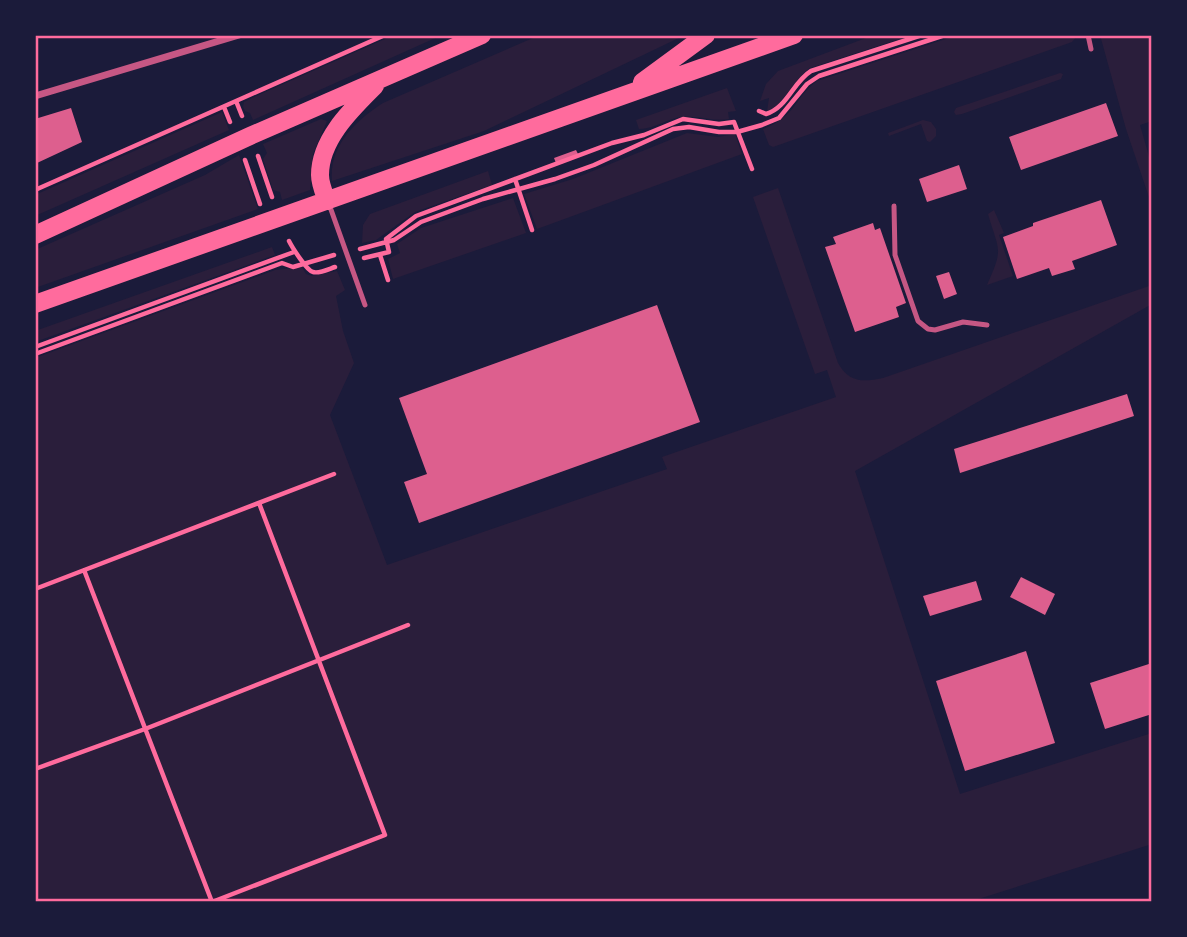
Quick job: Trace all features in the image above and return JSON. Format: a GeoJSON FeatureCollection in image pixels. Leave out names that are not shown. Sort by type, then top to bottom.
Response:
{"type":"FeatureCollection","features":[{"type":"Feature","properties":{"kind":"main road"},"geometry":{"type":"LineString","coordinates":[[35,235],[238,141],[482,35]]}},
{"type":"Feature","properties":{"kind":"main road"},"geometry":{"type":"LineString","coordinates":[[625,95],[706,35]]}},
{"type":"Feature","properties":{"kind":"main road"},"geometry":{"type":"LineString","coordinates":[[35,304],[794,35]]}},
{"type":"Feature","properties":{"kind":"main road"},"geometry":{"type":"LineString","coordinates":[[327,201],[320,173],[326,149],[347,115],[380,80]]}},
{"type":"Feature","properties":{"kind":"street"},"geometry":{"type":"LineString","coordinates":[[35,96],[239,35]]}},
{"type":"Feature","properties":{"kind":"lane"},"geometry":{"type":"LineString","coordinates":[[1088,35],[1091,49]]}},
{"type":"Feature","properties":{"kind":"lane"},"geometry":{"type":"LineString","coordinates":[[327,201],[365,305]]}},
{"type":"Feature","properties":{"kind":"lane"},"geometry":{"type":"LineString","coordinates":[[894,206],[895,255],[918,321],[928,329],[935,330],[963,322],[987,325]]}},
{"type":"Feature","properties":{"kind":"path"},"geometry":{"type":"LineString","coordinates":[[35,190],[385,35]]}},
{"type":"Feature","properties":{"kind":"path"},"geometry":{"type":"LineString","coordinates":[[760,111],[766,114],[775,111],[811,71],[922,35]]}},
{"type":"Feature","properties":{"kind":"path"},"geometry":{"type":"LineString","coordinates":[[363,248],[387,243],[421,222],[594,165],[681,127],[737,132],[779,118],[807,84],[819,76],[946,35]]}},
{"type":"Feature","properties":{"kind":"path"},"geometry":{"type":"LineString","coordinates":[[236,101],[246,123]]}},
{"type":"Feature","properties":{"kind":"path"},"geometry":{"type":"LineString","coordinates":[[364,258],[389,252],[386,239],[416,216],[683,119],[719,124],[736,120],[737,132],[751,169]]}},
{"type":"Feature","properties":{"kind":"path"},"geometry":{"type":"LineString","coordinates":[[255,148],[274,203]]}},
{"type":"Feature","properties":{"kind":"path"},"geometry":{"type":"LineString","coordinates":[[243,154],[262,208]]}},
{"type":"Feature","properties":{"kind":"path"},"geometry":{"type":"LineString","coordinates":[[515,179],[532,230]]}},
{"type":"Feature","properties":{"kind":"path"},"geometry":{"type":"LineString","coordinates":[[289,241],[293,252],[309,271],[314,273],[335,267]]}},
{"type":"Feature","properties":{"kind":"path"},"geometry":{"type":"LineString","coordinates":[[276,246],[282,263]]}},
{"type":"Feature","properties":{"kind":"path"},"geometry":{"type":"LineString","coordinates":[[35,347],[293,252]]}},
{"type":"Feature","properties":{"kind":"path"},"geometry":{"type":"LineString","coordinates":[[380,255],[388,280]]}},
{"type":"Feature","properties":{"kind":"path"},"geometry":{"type":"LineString","coordinates":[[35,354],[282,263],[293,267],[330,257]]}},
{"type":"Feature","properties":{"kind":"path"},"geometry":{"type":"LineString","coordinates":[[35,589],[334,474]]}},
{"type":"Feature","properties":{"kind":"path"},"geometry":{"type":"LineString","coordinates":[[84,570],[212,902],[385,835],[259,503]]}},
{"type":"Feature","properties":{"kind":"path"},"geometry":{"type":"LineString","coordinates":[[35,769],[145,729],[408,625]]}},
{"type":"Feature","properties":{"kind":"shaded area"},"geometry":{"type":"Polygon","coordinates":[[[394,35],[442,35],[253,120],[243,107],[244,102],[252,98],[394,35]]]}},
{"type":"Feature","properties":{"kind":"shaded area"},"geometry":{"type":"Polygon","coordinates":[[[540,35],[685,35],[484,131],[332,181],[332,168],[339,146],[354,126],[373,110],[383,103],[540,35]]]}},
{"type":"Feature","properties":{"kind":"shaded area"},"geometry":{"type":"Polygon","coordinates":[[[874,35],[912,35],[810,68],[779,103],[767,112],[769,98],[760,101],[766,84],[778,71],[874,35]]]}},
{"type":"Feature","properties":{"kind":"shaded area"},"geometry":{"type":"Polygon","coordinates":[[[958,35],[1077,36],[1072,42],[773,147],[769,145],[763,129],[789,113],[817,81],[958,35]]]}},
{"type":"Feature","properties":{"kind":"shaded area"},"geometry":{"type":"Polygon","coordinates":[[[1100,35],[1152,35],[1152,121],[1140,125],[1152,167],[1152,206],[1126,129],[1100,35]]]}},
{"type":"Feature","properties":{"kind":"shaded area"},"geometry":{"type":"Polygon","coordinates":[[[1063,74],[1061,79],[962,114],[956,115],[954,112],[956,108],[1063,74]]]}},
{"type":"Feature","properties":{"kind":"shaded area"},"geometry":{"type":"Polygon","coordinates":[[[727,88],[736,111],[728,112],[729,119],[683,117],[639,129],[636,120],[727,88]]]}},
{"type":"Feature","properties":{"kind":"shaded area"},"geometry":{"type":"Polygon","coordinates":[[[222,112],[229,130],[35,216],[35,195],[222,112]]]}},
{"type":"Feature","properties":{"kind":"shaded area"},"geometry":{"type":"Polygon","coordinates":[[[321,119],[327,121],[313,154],[310,190],[282,200],[280,192],[273,190],[263,159],[267,153],[263,144],[321,119]]]}},
{"type":"Feature","properties":{"kind":"shaded area"},"geometry":{"type":"Polygon","coordinates":[[[923,120],[931,122],[936,129],[936,136],[930,142],[927,141],[921,124],[889,136],[888,133],[923,120]]]}},
{"type":"Feature","properties":{"kind":"shaded area"},"geometry":{"type":"Polygon","coordinates":[[[687,133],[718,137],[735,134],[742,154],[537,229],[524,194],[573,179],[687,133]]]}},
{"type":"Feature","properties":{"kind":"shaded area"},"geometry":{"type":"Polygon","coordinates":[[[239,155],[258,209],[35,288],[35,250],[205,175],[239,155]]]}},
{"type":"Feature","properties":{"kind":"shaded area"},"geometry":{"type":"Polygon","coordinates":[[[488,171],[492,185],[415,212],[376,240],[362,243],[363,225],[370,214],[488,171]]]}},
{"type":"Feature","properties":{"kind":"shaded area"},"geometry":{"type":"Polygon","coordinates":[[[778,188],[838,363],[842,370],[857,380],[883,378],[1152,285],[1152,304],[855,471],[960,794],[1152,733],[1152,844],[969,902],[35,902],[35,358],[275,270],[302,267],[306,274],[312,276],[337,271],[345,290],[336,296],[343,331],[354,363],[330,415],[387,565],[667,469],[662,457],[836,397],[827,370],[815,374],[753,197],[778,188]]]}},
{"type":"Feature","properties":{"kind":"shaded area"},"geometry":{"type":"Polygon","coordinates":[[[513,198],[526,233],[393,279],[388,259],[400,253],[397,244],[421,228],[513,198]]]}},
{"type":"Feature","properties":{"kind":"shaded area"},"geometry":{"type":"Polygon","coordinates":[[[994,210],[1004,233],[999,235],[1013,276],[987,285],[998,256],[988,214],[994,210]]]}},
{"type":"Feature","properties":{"kind":"shaded area"},"geometry":{"type":"Polygon","coordinates":[[[272,247],[275,255],[35,342],[35,331],[272,247]]]}},
{"type":"Feature","properties":{"kind":"building"},"geometry":{"type":"Polygon","coordinates":[[[1106,103],[1118,136],[1021,170],[1009,137],[1106,103]]]}},
{"type":"Feature","properties":{"kind":"building"},"geometry":{"type":"Polygon","coordinates":[[[71,108],[82,142],[37,163],[35,119],[71,108]]]}},
{"type":"Feature","properties":{"kind":"building"},"geometry":{"type":"Polygon","coordinates":[[[576,150],[578,154],[556,163],[554,158],[576,150]]]}},
{"type":"Feature","properties":{"kind":"building"},"geometry":{"type":"Polygon","coordinates":[[[959,165],[967,189],[927,202],[919,179],[959,165]]]}},
{"type":"Feature","properties":{"kind":"building"},"geometry":{"type":"Polygon","coordinates":[[[1101,200],[1117,245],[1072,261],[1075,269],[1052,276],[1049,268],[1017,279],[1003,237],[1033,226],[1033,223],[1101,200]]]}},
{"type":"Feature","properties":{"kind":"building"},"geometry":{"type":"Polygon","coordinates":[[[873,223],[875,230],[880,228],[906,303],[896,307],[899,317],[855,332],[825,247],[836,244],[833,237],[873,223]]]}},
{"type":"Feature","properties":{"kind":"building"},"geometry":{"type":"Polygon","coordinates":[[[949,272],[957,294],[944,299],[936,276],[949,272]]]}},
{"type":"Feature","properties":{"kind":"building"},"geometry":{"type":"Polygon","coordinates":[[[657,305],[700,422],[419,523],[404,482],[427,474],[399,398],[657,305]]]}},
{"type":"Feature","properties":{"kind":"building"},"geometry":{"type":"Polygon","coordinates":[[[1127,394],[1134,416],[960,473],[954,449],[1127,394]]]}},
{"type":"Feature","properties":{"kind":"building"},"geometry":{"type":"Polygon","coordinates":[[[1021,577],[1055,594],[1045,615],[1010,597],[1021,577]]]}},
{"type":"Feature","properties":{"kind":"building"},"geometry":{"type":"Polygon","coordinates":[[[976,581],[982,600],[930,616],[923,596],[976,581]]]}},
{"type":"Feature","properties":{"kind":"building"},"geometry":{"type":"Polygon","coordinates":[[[1026,651],[1055,743],[965,771],[936,681],[1026,651]]]}},
{"type":"Feature","properties":{"kind":"building"},"geometry":{"type":"Polygon","coordinates":[[[1152,663],[1152,714],[1105,729],[1090,683],[1152,663]]]}}]}
